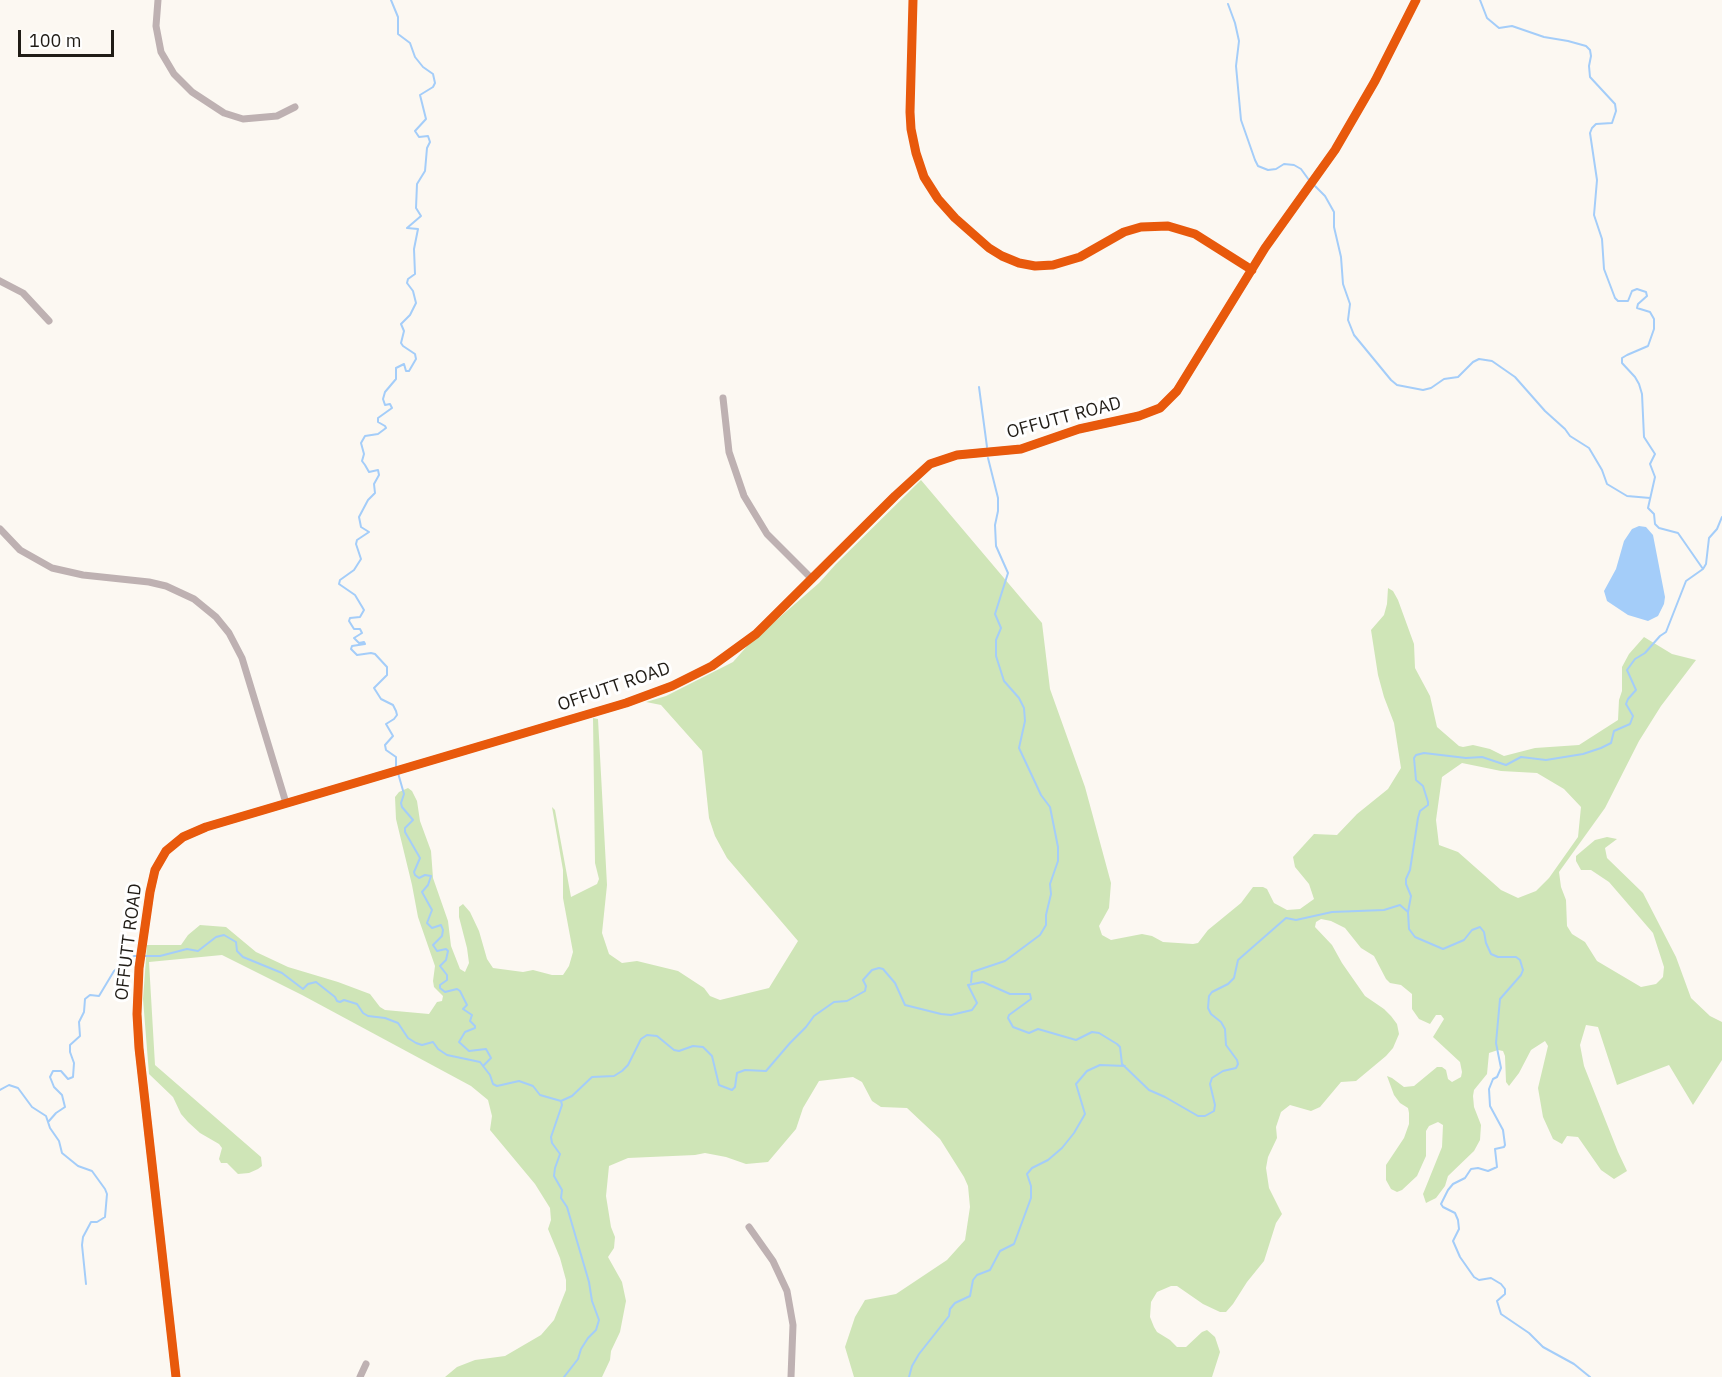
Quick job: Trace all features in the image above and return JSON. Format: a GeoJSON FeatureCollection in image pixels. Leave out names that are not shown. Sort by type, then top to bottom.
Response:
{"type":"FeatureCollection","features":[{"type":"Feature","properties":{"kind":"street"},"geometry":{"type":"LineString","coordinates":[[158,0],[156,26],[161,52],[174,75],[192,92],[224,113],[243,118],[277,116],[296,106]]}},
{"type":"Feature","properties":{"kind":"street"},"geometry":{"type":"LineString","coordinates":[[913,0],[910,121],[916,153],[924,177],[938,199],[955,218],[989,248],[1019,263],[1035,266],[1053,265],[1080,257],[1124,232],[1141,227],[1168,226],[1195,234],[1251,270]]}},
{"type":"Feature","properties":{"kind":"street","name":"OFFUTT ROAD"},"geometry":{"type":"LineString","coordinates":[[176,1377],[138,1037],[137,1001],[141,955],[153,877],[162,857],[171,846],[198,830],[626,703],[672,686],[712,666],[747,641],[912,479],[937,461],[957,454],[1020,448],[1079,429],[1139,416],[1160,408],[1177,391],[1251,270],[1335,150],[1375,81],[1416,0]]}},
{"type":"Feature","properties":{"kind":"street"},"geometry":{"type":"LineString","coordinates":[[0,281],[23,293],[50,321]]}},
{"type":"Feature","properties":{"kind":"street"},"geometry":{"type":"LineString","coordinates":[[723,398],[729,452],[744,496],[767,534],[812,579]]}},
{"type":"Feature","properties":{"kind":"street"},"geometry":{"type":"LineString","coordinates":[[0,529],[20,550],[52,568],[83,575],[166,586],[194,599],[216,617],[229,633],[242,658],[286,803]]}},
{"type":"Feature","properties":{"kind":"street"},"geometry":{"type":"LineString","coordinates":[[749,1227],[773,1261],[787,1291],[793,1325],[791,1377]]}},
{"type":"Feature","properties":{"kind":"street"},"geometry":{"type":"LineString","coordinates":[[360,1377],[366,1364]]}},
{"type":"Feature","properties":{"kind":"green space"},"geometry":{"type":"Polygon","coordinates":[[[921,480],[1042,623],[1050,689],[1085,787],[1111,883],[1109,908],[1099,926],[1102,935],[1111,940],[1142,934],[1163,942],[1198,943],[1208,930],[1241,903],[1253,887],[1267,889],[1274,903],[1287,910],[1300,909],[1314,899],[1309,884],[1295,867],[1293,857],[1314,834],[1337,835],[1357,814],[1388,789],[1401,768],[1394,723],[1378,675],[1371,630],[1384,615],[1388,588],[1393,591],[1398,600],[1414,644],[1415,668],[1430,696],[1437,727],[1463,747],[1473,745],[1490,749],[1504,756],[1535,748],[1579,745],[1618,720],[1622,691],[1622,667],[1629,654],[1644,637],[1672,654],[1696,660],[1661,706],[1639,741],[1605,808],[1559,872],[1566,900],[1567,926],[1572,934],[1585,942],[1597,961],[1641,987],[1656,984],[1663,977],[1664,967],[1653,933],[1609,882],[1591,870],[1581,870],[1576,861],[1576,856],[1595,840],[1607,837],[1617,839],[1605,848],[1607,858],[1643,893],[1676,957],[1691,998],[1710,1016],[1722,1022],[1722,1060],[1693,1105],[1669,1065],[1617,1085],[1598,1027],[1586,1025],[1580,1045],[1584,1066],[1627,1171],[1614,1179],[1601,1170],[1578,1137],[1567,1136],[1562,1144],[1553,1139],[1543,1117],[1538,1088],[1548,1046],[1545,1041],[1531,1050],[1509,1086],[1506,1082],[1503,1051],[1489,1053],[1487,1074],[1474,1090],[1473,1096],[1474,1107],[1481,1125],[1480,1140],[1474,1151],[1448,1176],[1445,1186],[1436,1198],[1426,1203],[1423,1194],[1442,1147],[1443,1125],[1438,1122],[1429,1126],[1426,1131],[1426,1156],[1417,1176],[1402,1190],[1397,1192],[1391,1189],[1386,1180],[1386,1165],[1404,1138],[1409,1124],[1409,1113],[1408,1108],[1394,1095],[1387,1076],[1404,1087],[1414,1086],[1437,1067],[1442,1067],[1452,1082],[1461,1077],[1460,1062],[1433,1037],[1444,1019],[1441,1015],[1436,1015],[1430,1024],[1419,1019],[1412,1009],[1412,994],[1401,985],[1390,983],[1374,956],[1361,948],[1345,928],[1321,919],[1316,922],[1315,927],[1332,945],[1365,996],[1391,1016],[1397,1024],[1399,1034],[1393,1048],[1386,1056],[1356,1081],[1341,1082],[1320,1107],[1311,1111],[1290,1105],[1281,1112],[1276,1127],[1277,1138],[1268,1157],[1266,1168],[1269,1188],[1282,1214],[1276,1223],[1264,1261],[1226,1312],[1220,1312],[1203,1304],[1177,1286],[1157,1292],[1151,1302],[1150,1317],[1154,1327],[1157,1332],[1177,1347],[1186,1347],[1207,1330],[1215,1337],[1220,1352],[1212,1377],[854,1377],[845,1347],[855,1317],[865,1300],[896,1294],[947,1260],[965,1240],[970,1207],[968,1186],[940,1139],[907,1108],[881,1107],[872,1101],[862,1082],[853,1077],[819,1081],[803,1108],[796,1129],[768,1162],[746,1164],[705,1153],[628,1158],[609,1166],[606,1196],[615,1237],[614,1248],[608,1257],[622,1282],[626,1301],[620,1332],[602,1377],[445,1377],[457,1367],[475,1360],[505,1356],[541,1335],[554,1320],[566,1290],[566,1280],[560,1258],[548,1229],[551,1220],[550,1208],[535,1184],[490,1130],[492,1116],[488,1100],[471,1086],[302,995],[222,955],[149,962],[155,1065],[261,1157],[262,1166],[258,1169],[238,1174],[227,1163],[221,1163],[219,1159],[222,1148],[219,1144],[200,1133],[188,1122],[181,1114],[173,1097],[149,1074],[143,999],[147,945],[181,945],[188,935],[200,925],[226,927],[256,952],[288,967],[370,994],[385,1010],[429,1014],[437,1002],[442,1001],[443,996],[434,987],[435,966],[418,917],[396,819],[395,797],[399,792],[408,788],[417,801],[420,821],[431,851],[433,878],[448,921],[451,946],[460,969],[465,972],[469,963],[459,917],[459,907],[463,904],[470,912],[479,931],[487,959],[493,968],[523,972],[533,970],[552,975],[563,975],[569,966],[573,952],[563,898],[563,870],[552,807],[555,810],[571,897],[597,884],[599,879],[595,863],[593,718],[598,719],[607,885],[602,933],[609,954],[622,963],[637,961],[678,971],[704,988],[710,996],[720,1000],[769,988],[798,941],[727,858],[715,836],[709,818],[702,751],[661,705],[646,702],[666,696],[733,662],[749,644],[819,583],[921,480]],[[1462,763],[1442,777],[1436,820],[1439,845],[1458,852],[1501,890],[1518,898],[1536,891],[1549,878],[1578,837],[1581,807],[1564,789],[1537,773],[1501,771],[1462,763]]]}},
{"type":"Feature","properties":{"kind":"water"},"geometry":{"type":"Polygon","coordinates":[[[1639,526],[1646,527],[1653,535],[1665,597],[1658,616],[1648,621],[1628,615],[1607,601],[1604,591],[1616,569],[1624,541],[1632,529],[1639,526]]]}},
{"type":"Feature","properties":{"kind":"waterway"},"geometry":{"type":"LineString","coordinates":[[391,0],[398,17],[398,34],[410,43],[415,57],[433,74],[435,83],[433,87],[420,95],[426,119],[415,131],[419,137],[428,136],[430,142],[427,148],[425,171],[417,184],[416,208],[421,216],[407,228],[418,229],[414,249],[415,274],[408,279],[407,283],[413,291],[416,303],[410,315],[401,324],[404,331],[401,343],[415,354],[416,359],[409,371],[406,371],[404,364],[396,368],[396,379],[385,392],[383,399],[385,405],[390,404],[392,408],[378,418],[378,422],[386,428],[378,434],[365,436],[361,443],[364,454],[362,461],[369,472],[378,470],[379,475],[374,484],[375,493],[368,500],[359,517],[361,527],[369,532],[357,540],[356,544],[361,559],[354,570],[340,580],[339,584],[355,595],[364,610],[360,617],[350,618],[349,621],[354,629],[360,629],[362,633],[354,638],[359,643],[364,642],[365,644],[352,646],[351,649],[357,655],[375,654],[387,667],[387,675],[374,688],[381,699],[393,705],[396,711],[397,715],[394,719],[386,724],[393,736],[385,745],[386,750],[396,757],[396,768]]}},
{"type":"Feature","properties":{"kind":"waterway"},"geometry":{"type":"LineString","coordinates":[[1480,0],[1487,18],[1499,28],[1512,26],[1544,37],[1586,46],[1591,56],[1590,77],[1615,104],[1616,111],[1612,123],[1596,124],[1590,133],[1597,180],[1594,215],[1602,239],[1604,269],[1615,298],[1618,301],[1628,301],[1632,291],[1637,289],[1646,292],[1647,296],[1637,308],[1650,312],[1654,319],[1654,329],[1648,346],[1622,358],[1622,363],[1639,384],[1642,394],[1644,437],[1655,454],[1650,464],[1655,477],[1648,508],[1654,514],[1655,524],[1659,528],[1678,533],[1703,569]]}},
{"type":"Feature","properties":{"kind":"waterway"},"geometry":{"type":"LineString","coordinates":[[1228,4],[1239,41],[1236,66],[1241,120],[1255,160],[1258,166],[1268,170],[1276,169],[1284,164],[1294,165],[1301,169],[1309,180]]}},
{"type":"Feature","properties":{"kind":"waterway"},"geometry":{"type":"LineString","coordinates":[[1315,186],[1325,196],[1334,212],[1334,227],[1341,257],[1343,284],[1350,304],[1348,320],[1354,335],[1391,380],[1397,385],[1423,390],[1431,388],[1444,379],[1458,377],[1479,359],[1492,361],[1515,377],[1570,436],[1589,448],[1607,484],[1627,496],[1650,498]]}},
{"type":"Feature","properties":{"kind":"waterway"},"geometry":{"type":"LineString","coordinates":[[979,387],[987,447]]}},
{"type":"Feature","properties":{"kind":"waterway"},"geometry":{"type":"LineString","coordinates":[[971,982],[972,972],[1005,961],[1040,935],[1046,925],[1051,894],[1050,884],[1058,861],[1058,847],[1050,807],[1041,795],[1019,748],[1025,721],[1024,708],[1019,698],[1004,681],[996,656],[996,640],[1001,628],[995,614],[1008,573],[996,546],[995,525],[998,498],[988,458]]}},
{"type":"Feature","properties":{"kind":"waterway"},"geometry":{"type":"LineString","coordinates":[[1590,1377],[1574,1364],[1543,1347],[1529,1333],[1501,1314],[1497,1301],[1505,1294],[1505,1289],[1491,1278],[1479,1280],[1474,1277],[1460,1257],[1453,1241],[1459,1229],[1455,1213],[1441,1204],[1453,1184],[1465,1178],[1471,1169],[1478,1168],[1488,1171],[1497,1167],[1495,1149],[1505,1145],[1503,1130],[1490,1106],[1489,1089],[1501,1068],[1496,1043],[1500,999],[1523,970],[1520,960],[1516,957],[1498,957],[1491,954],[1484,932],[1480,927],[1472,930],[1464,940],[1443,949],[1415,937],[1409,929],[1408,912],[1411,896],[1406,879],[1410,870],[1420,811],[1428,805],[1423,786],[1416,780],[1414,758],[1424,753],[1466,758],[1482,757],[1506,765],[1521,757],[1546,760],[1583,754],[1611,743],[1614,731],[1630,724],[1633,716],[1626,704],[1636,690],[1627,670],[1635,659],[1645,653],[1666,632],[1686,581],[1703,569],[1706,564],[1709,538],[1717,529],[1722,517]]}},
{"type":"Feature","properties":{"kind":"waterway"},"geometry":{"type":"LineString","coordinates":[[398,773],[404,794],[402,807],[413,820],[405,828],[405,832],[420,858],[414,872],[419,878],[425,875],[431,876],[422,892],[432,910],[427,923],[432,928],[441,925],[443,930],[442,936],[433,945],[437,951],[446,949],[448,951],[446,960],[440,966],[447,975],[447,980],[440,985],[440,988],[445,992],[457,989],[460,991],[467,1005],[463,1009],[472,1015],[470,1021],[475,1028],[465,1032],[459,1042],[469,1051],[486,1049],[491,1058],[483,1066]]}},
{"type":"Feature","properties":{"kind":"waterway"},"geometry":{"type":"LineString","coordinates":[[144,956],[160,956],[187,949],[198,951],[216,937],[224,935],[236,942],[237,951],[243,957],[282,973],[303,989],[308,984],[316,982],[337,1001],[344,1000],[357,1004],[368,1016],[385,1018],[398,1023],[408,1038],[416,1043],[422,1045],[433,1042],[447,1055],[480,1062],[490,1075],[493,1084],[497,1086],[519,1081],[533,1086],[540,1095],[561,1101],[572,1096],[592,1077],[614,1076],[622,1071],[628,1065],[641,1039],[647,1035],[657,1036],[674,1050],[679,1051],[693,1046],[703,1047],[712,1056],[719,1085],[732,1090],[735,1087],[737,1073],[745,1070],[766,1071],[814,1016],[834,1002],[847,1001],[865,991],[866,986],[863,980],[872,970],[879,968],[883,969],[895,983],[905,1005],[941,1014],[951,1015],[972,1010],[977,1003],[968,985],[983,982],[1010,994],[1030,994],[1031,999],[1009,1015],[1008,1018],[1013,1027],[1029,1033],[1038,1029],[1076,1040],[1092,1032],[1099,1033],[1120,1047],[1122,1064],[1149,1090],[1198,1116],[1205,1116],[1214,1111],[1215,1105],[1210,1084],[1212,1078],[1223,1071],[1236,1068],[1238,1064],[1226,1045],[1225,1029],[1208,1008],[1209,996],[1212,992],[1228,984],[1234,978],[1238,960],[1286,918],[1296,920],[1332,912],[1384,910],[1400,905],[1408,912]]}},
{"type":"Feature","properties":{"kind":"waterway"},"geometry":{"type":"LineString","coordinates":[[49,1121],[65,1107],[62,1095],[54,1087],[50,1077],[53,1071],[61,1071],[68,1079],[73,1077],[74,1063],[70,1045],[80,1036],[79,1022],[84,1012],[85,999],[90,995],[99,996],[114,971],[134,956],[138,956]]}},
{"type":"Feature","properties":{"kind":"waterway"},"geometry":{"type":"LineString","coordinates":[[909,1377],[919,1354],[949,1316],[950,1309],[955,1303],[970,1296],[973,1280],[977,1275],[990,1270],[1000,1251],[1014,1244],[1031,1198],[1031,1186],[1027,1174],[1032,1168],[1048,1160],[1062,1148],[1085,1114],[1076,1084],[1087,1071],[1100,1065],[1125,1066]]}},
{"type":"Feature","properties":{"kind":"waterway"},"geometry":{"type":"LineString","coordinates":[[0,1090],[9,1085],[18,1088],[32,1107],[46,1116],[50,1128],[59,1141],[62,1153],[78,1166],[92,1171],[105,1189],[107,1194],[105,1217],[97,1222],[91,1222],[83,1237],[86,1284]]}},
{"type":"Feature","properties":{"kind":"waterway"},"geometry":{"type":"LineString","coordinates":[[561,1101],[562,1105],[551,1137],[552,1143],[560,1154],[554,1176],[562,1190],[561,1198],[567,1207],[599,1320],[596,1330],[588,1338],[578,1359],[564,1377]]}},
{"type":"Feature","properties":{"kind":"cycle path"},"geometry":{"type":"LineString","coordinates":[[913,0],[910,112],[916,153],[924,177],[938,199],[955,218],[989,248],[1019,263],[1035,266],[1053,265],[1080,257],[1124,232],[1141,227],[1168,226],[1195,234],[1252,270]]}},
{"type":"Feature","properties":{"kind":"cycle path"},"geometry":{"type":"LineString","coordinates":[[176,1377],[137,1014],[139,968],[150,892],[155,870],[166,851],[183,837],[206,827],[626,703],[672,686],[712,666],[756,634],[930,464],[957,455],[1021,449],[1079,429],[1139,416],[1160,408],[1177,391],[1265,248],[1335,150],[1375,81],[1416,0]]}}]}
